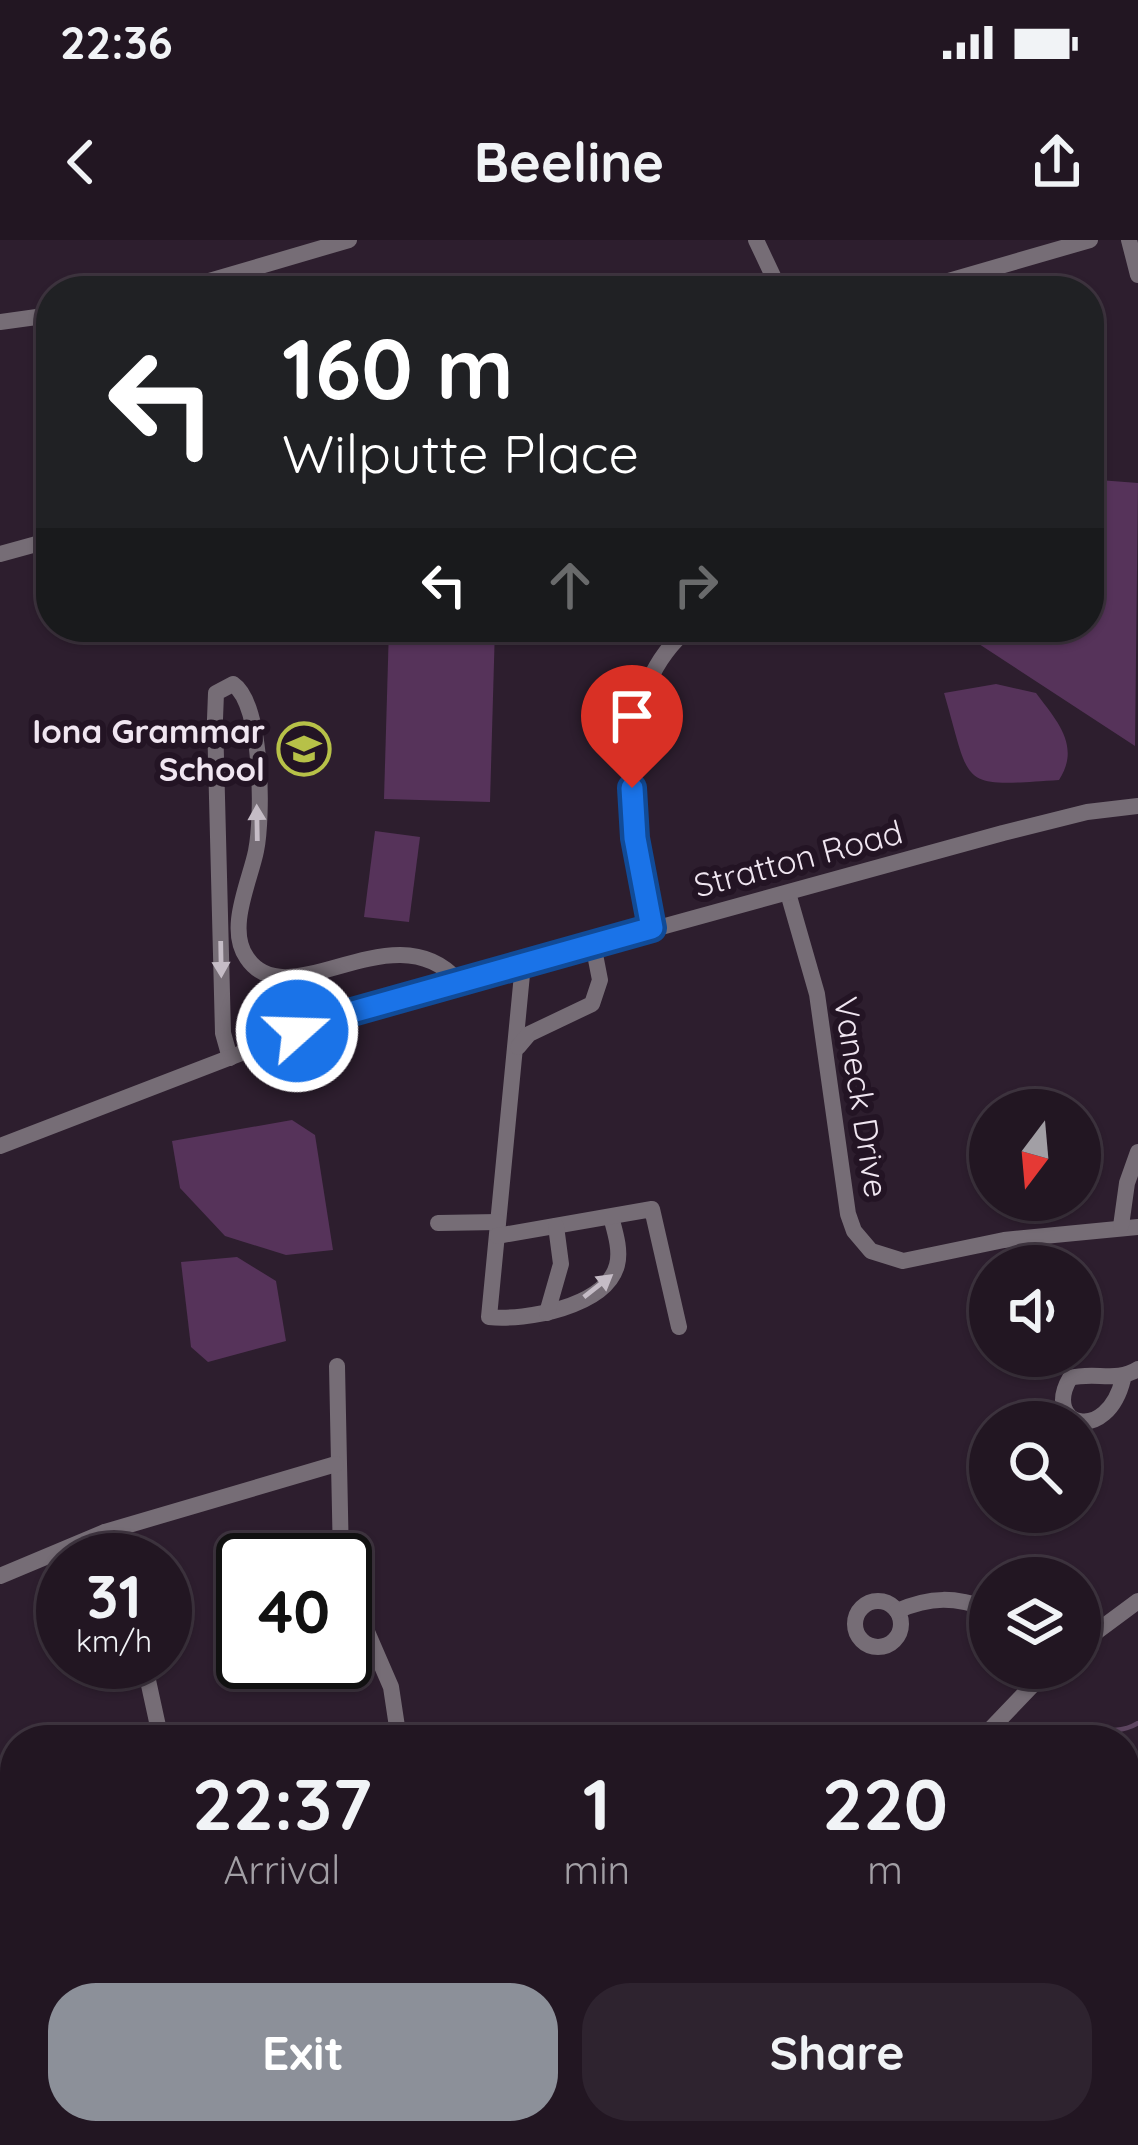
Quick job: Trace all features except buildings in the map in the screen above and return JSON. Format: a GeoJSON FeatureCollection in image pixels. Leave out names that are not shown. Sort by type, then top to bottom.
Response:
{"type":"FeatureCollection","features":[{"type":"Feature","properties":{"kind":"street"},"geometry":{"type":"LineString","coordinates":[[226,276],[349,240]]}},
{"type":"Feature","properties":{"kind":"street"},"geometry":{"type":"LineString","coordinates":[[756,240],[772,276]]}},
{"type":"Feature","properties":{"kind":"street"},"geometry":{"type":"LineString","coordinates":[[966,276],[1090,240]]}},
{"type":"Feature","properties":{"kind":"street"},"geometry":{"type":"LineString","coordinates":[[1129,240],[1138,275]]}},
{"type":"Feature","properties":{"kind":"street"},"geometry":{"type":"LineString","coordinates":[[0,322],[36,317]]}},
{"type":"Feature","properties":{"kind":"street"},"geometry":{"type":"LineString","coordinates":[[0,554],[36,544]]}},
{"type":"Feature","properties":{"kind":"street"},"geometry":{"type":"LineString","coordinates":[[652,928],[635,838],[633,747],[653,668],[676,642]]}},
{"type":"Feature","properties":{"kind":"street"},"geometry":{"type":"LineString","coordinates":[[230,1058],[223,1033],[215,699],[222,688],[233,684],[251,705],[256,733],[257,847],[244,886],[242,948],[264,972],[305,976],[392,953],[434,959],[458,982]]}},
{"type":"Feature","properties":{"kind":"street","name":"Stratton Road"},"geometry":{"type":"LineString","coordinates":[[0,1147],[338,1016],[1074,815],[1138,806]]}},
{"type":"Feature","properties":{"kind":"street"},"geometry":{"type":"LineString","coordinates":[[219,886],[244,886]]}},
{"type":"Feature","properties":{"kind":"street","name":"Vaneck Drive"},"geometry":{"type":"LineString","coordinates":[[788,892],[817,994],[848,1214],[862,1243],[881,1257],[903,1261],[1004,1240],[1130,1226]]}},
{"type":"Feature","properties":{"kind":"street"},"geometry":{"type":"LineString","coordinates":[[517,1048],[530,1034],[592,1004],[600,980],[592,944]]}},
{"type":"Feature","properties":{"kind":"street"},"geometry":{"type":"LineString","coordinates":[[523,964],[489,1318],[517,1321],[547,1313],[610,1281],[619,1259],[611,1216]]}},
{"type":"Feature","properties":{"kind":"street"},"geometry":{"type":"LineString","coordinates":[[1130,1226],[1127,1183],[1138,1153]]}},
{"type":"Feature","properties":{"kind":"street"},"geometry":{"type":"LineString","coordinates":[[439,1223],[497,1229],[556,1226],[652,1209],[679,1327]]}},
{"type":"Feature","properties":{"kind":"street"},"geometry":{"type":"LineString","coordinates":[[547,1313],[561,1264],[556,1226]]}},
{"type":"Feature","properties":{"kind":"street"},"geometry":{"type":"LineString","coordinates":[[337,1366],[339,1533]]}},
{"type":"Feature","properties":{"kind":"street"},"geometry":{"type":"LineString","coordinates":[[0,1576],[105,1532],[335,1464]]}},
{"type":"Feature","properties":{"kind":"street"},"geometry":{"type":"LineString","coordinates":[[897,1611],[920,1601],[949,1598],[969,1604]]}},
{"type":"Feature","properties":{"kind":"street"},"geometry":{"type":"LineString","coordinates":[[1101,1628],[1138,1601]]}},
{"type":"Feature","properties":{"kind":"street"},"geometry":{"type":"LineString","coordinates":[[372,1643],[391,1687],[397,1725]]}},
{"type":"Feature","properties":{"kind":"street"},"geometry":{"type":"LineString","coordinates":[[150,1689],[158,1725]]}},
{"type":"Feature","properties":{"kind":"street"},"geometry":{"type":"LineString","coordinates":[[994,1725],[1029,1689]]}},
{"type":"Feature","properties":{"kind":"shaded area"},"geometry":{"type":"Polygon","coordinates":[[[1104,480],[1138,483],[1135,746],[976,642],[1104,642],[1104,480]]]}},
{"type":"Feature","properties":{"kind":"shaded area"},"geometry":{"type":"Polygon","coordinates":[[[389,642],[495,642],[490,802],[384,799],[389,642]]]}},
{"type":"Feature","properties":{"kind":"shaded area"},"geometry":{"type":"Polygon","coordinates":[[[996,684],[1036,693],[1058,724],[1068,756],[1059,780],[985,781],[966,764],[944,693],[996,684]]]}},
{"type":"Feature","properties":{"kind":"shaded area"},"geometry":{"type":"Polygon","coordinates":[[[375,831],[420,837],[409,922],[364,917],[375,831]]]}},
{"type":"Feature","properties":{"kind":"shaded area"},"geometry":{"type":"Polygon","coordinates":[[[292,1120],[315,1135],[333,1250],[286,1255],[225,1236],[180,1188],[172,1141],[292,1120]]]}},
{"type":"Feature","properties":{"kind":"shaded area"},"geometry":{"type":"Polygon","coordinates":[[[237,1257],[276,1281],[286,1341],[208,1362],[191,1347],[181,1262],[237,1257]]]}},
{"type":"Feature","properties":{"kind":"waterway"},"geometry":{"type":"LineString","coordinates":[[1133,1725],[1138,1723]]}},
{"type":"Feature","properties":{"kind":"place","name":"Iona Grammar School"},"geometry":{"type":"Point","coordinates":[304,749]}},
{"type":"Feature","properties":{"kind":"route"},"geometry":{"type":"LineString","coordinates":[[297,1031],[652,928],[635,838],[632,788]]}}]}
